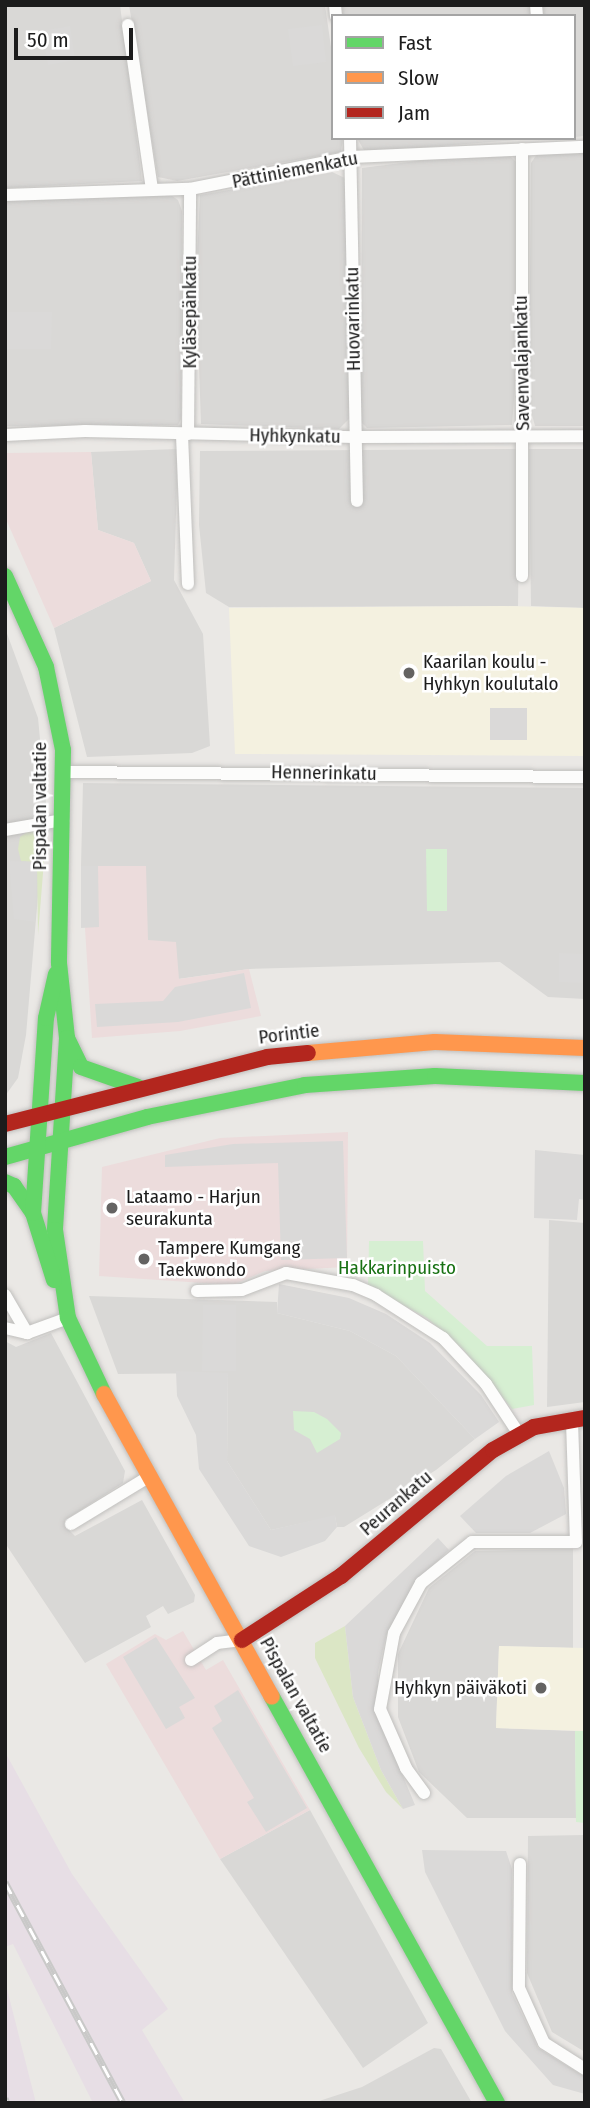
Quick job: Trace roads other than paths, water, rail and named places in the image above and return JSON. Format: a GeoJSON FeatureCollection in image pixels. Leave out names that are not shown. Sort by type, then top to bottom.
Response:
{"type":"FeatureCollection","features":[{"type":"Feature","properties":{"kind":"main road","name":"Pispalan valtatie"},"geometry":{"type":"LineString","coordinates":[[5,576],[53,688],[64,772],[58,963],[67,1038],[58,1142],[55,1230],[66,1312]]}},
{"type":"Feature","properties":{"kind":"main road","name":"Pispalan valtatie"},"geometry":{"type":"LineString","coordinates":[[58,963],[46,1018],[35,1148],[33,1213],[66,1312],[150,1476],[497,2103]]}},
{"type":"Feature","properties":{"kind":"main road"},"geometry":{"type":"LineString","coordinates":[[67,1038],[81,1066],[138,1087]]}},
{"type":"Feature","properties":{"kind":"main road","name":"Porintie"},"geometry":{"type":"LineString","coordinates":[[5,1124],[138,1087],[267,1057],[407,1044],[491,1041],[585,1048]]}},
{"type":"Feature","properties":{"kind":"main road"},"geometry":{"type":"LineString","coordinates":[[5,1157],[177,1110],[256,1093],[376,1077],[482,1076],[585,1083]]}},
{"type":"Feature","properties":{"kind":"main road"},"geometry":{"type":"LineString","coordinates":[[5,1182],[14,1186],[33,1213]]}},
{"type":"Feature","properties":{"kind":"main road","name":"Peurankatu"},"geometry":{"type":"LineString","coordinates":[[242,1640],[341,1576],[468,1468],[519,1434],[579,1418]]}},
{"type":"Feature","properties":{"kind":"street"},"geometry":{"type":"LineString","coordinates":[[128,25],[152,189]]}},
{"type":"Feature","properties":{"kind":"street","name":"Huovarinkatu"},"geometry":{"type":"LineString","coordinates":[[350,140],[357,501]]}},
{"type":"Feature","properties":{"kind":"street","name":"Pättiniemenkatu"},"geometry":{"type":"LineString","coordinates":[[5,195],[190,189],[352,156],[522,149],[551,143],[585,147]]}},
{"type":"Feature","properties":{"kind":"street","name":"Savenvalajankatu"},"geometry":{"type":"LineString","coordinates":[[522,149],[522,576]]}},
{"type":"Feature","properties":{"kind":"street","name":"Kyläsepänkatu"},"geometry":{"type":"LineString","coordinates":[[188,584],[185,435],[190,189]]}},
{"type":"Feature","properties":{"kind":"street","name":"Hyhkynkatu"},"geometry":{"type":"LineString","coordinates":[[5,435],[85,431],[355,437],[585,436]]}},
{"type":"Feature","properties":{"kind":"street","name":"Hennerinkatu"},"geometry":{"type":"LineString","coordinates":[[64,772],[585,777]]}},
{"type":"Feature","properties":{"kind":"street"},"geometry":{"type":"LineString","coordinates":[[5,830],[63,820]]}},
{"type":"Feature","properties":{"kind":"street"},"geometry":{"type":"LineString","coordinates":[[197,1291],[242,1290],[286,1273],[341,1282],[376,1295],[443,1338],[486,1384],[519,1434]]}},
{"type":"Feature","properties":{"kind":"street"},"geometry":{"type":"LineString","coordinates":[[5,1295],[27,1333]]}},
{"type":"Feature","properties":{"kind":"street"},"geometry":{"type":"LineString","coordinates":[[5,1328],[27,1333],[66,1312]]}},
{"type":"Feature","properties":{"kind":"street"},"geometry":{"type":"LineString","coordinates":[[424,1793],[400,1756],[380,1709],[394,1633],[421,1583],[472,1542],[576,1542],[579,1418]]}},
{"type":"Feature","properties":{"kind":"street"},"geometry":{"type":"LineString","coordinates":[[71,1524],[150,1476]]}},
{"type":"Feature","properties":{"kind":"street"},"geometry":{"type":"LineString","coordinates":[[191,1660],[217,1643],[242,1640]]}},
{"type":"Feature","properties":{"kind":"street"},"geometry":{"type":"LineString","coordinates":[[520,1864],[519,1988],[544,2043],[585,2069]]}},
{"type":"Feature","properties":{"kind":"railway"},"geometry":{"type":"LineString","coordinates":[[5,1882],[123,2103]]}},
{"type":"Feature","properties":{"kind":"railway"},"geometry":{"type":"LineString","coordinates":[[5,2098],[7,2103]]}},
{"type":"Feature","properties":{"kind":"place","name":"Kaarilan koulu - Hyhkyn koulutalo"},"geometry":{"type":"Point","coordinates":[409,673]}},
{"type":"Feature","properties":{"kind":"place","name":"Lataamo - Harjun seurakunta"},"geometry":{"type":"Point","coordinates":[112,1208]}},
{"type":"Feature","properties":{"kind":"place","name":"Tampere Kumgang Taekwondo"},"geometry":{"type":"Point","coordinates":[144,1259]}},
{"type":"Feature","properties":{"kind":"place","name":"Hyhkyn päiväkoti"},"geometry":{"type":"Point","coordinates":[541,1688]}},
{"type":"Feature","properties":{"kind":"park label","name":"Hakkarinpuisto"},"geometry":{"type":"Point","coordinates":[397,1268]}}]}
